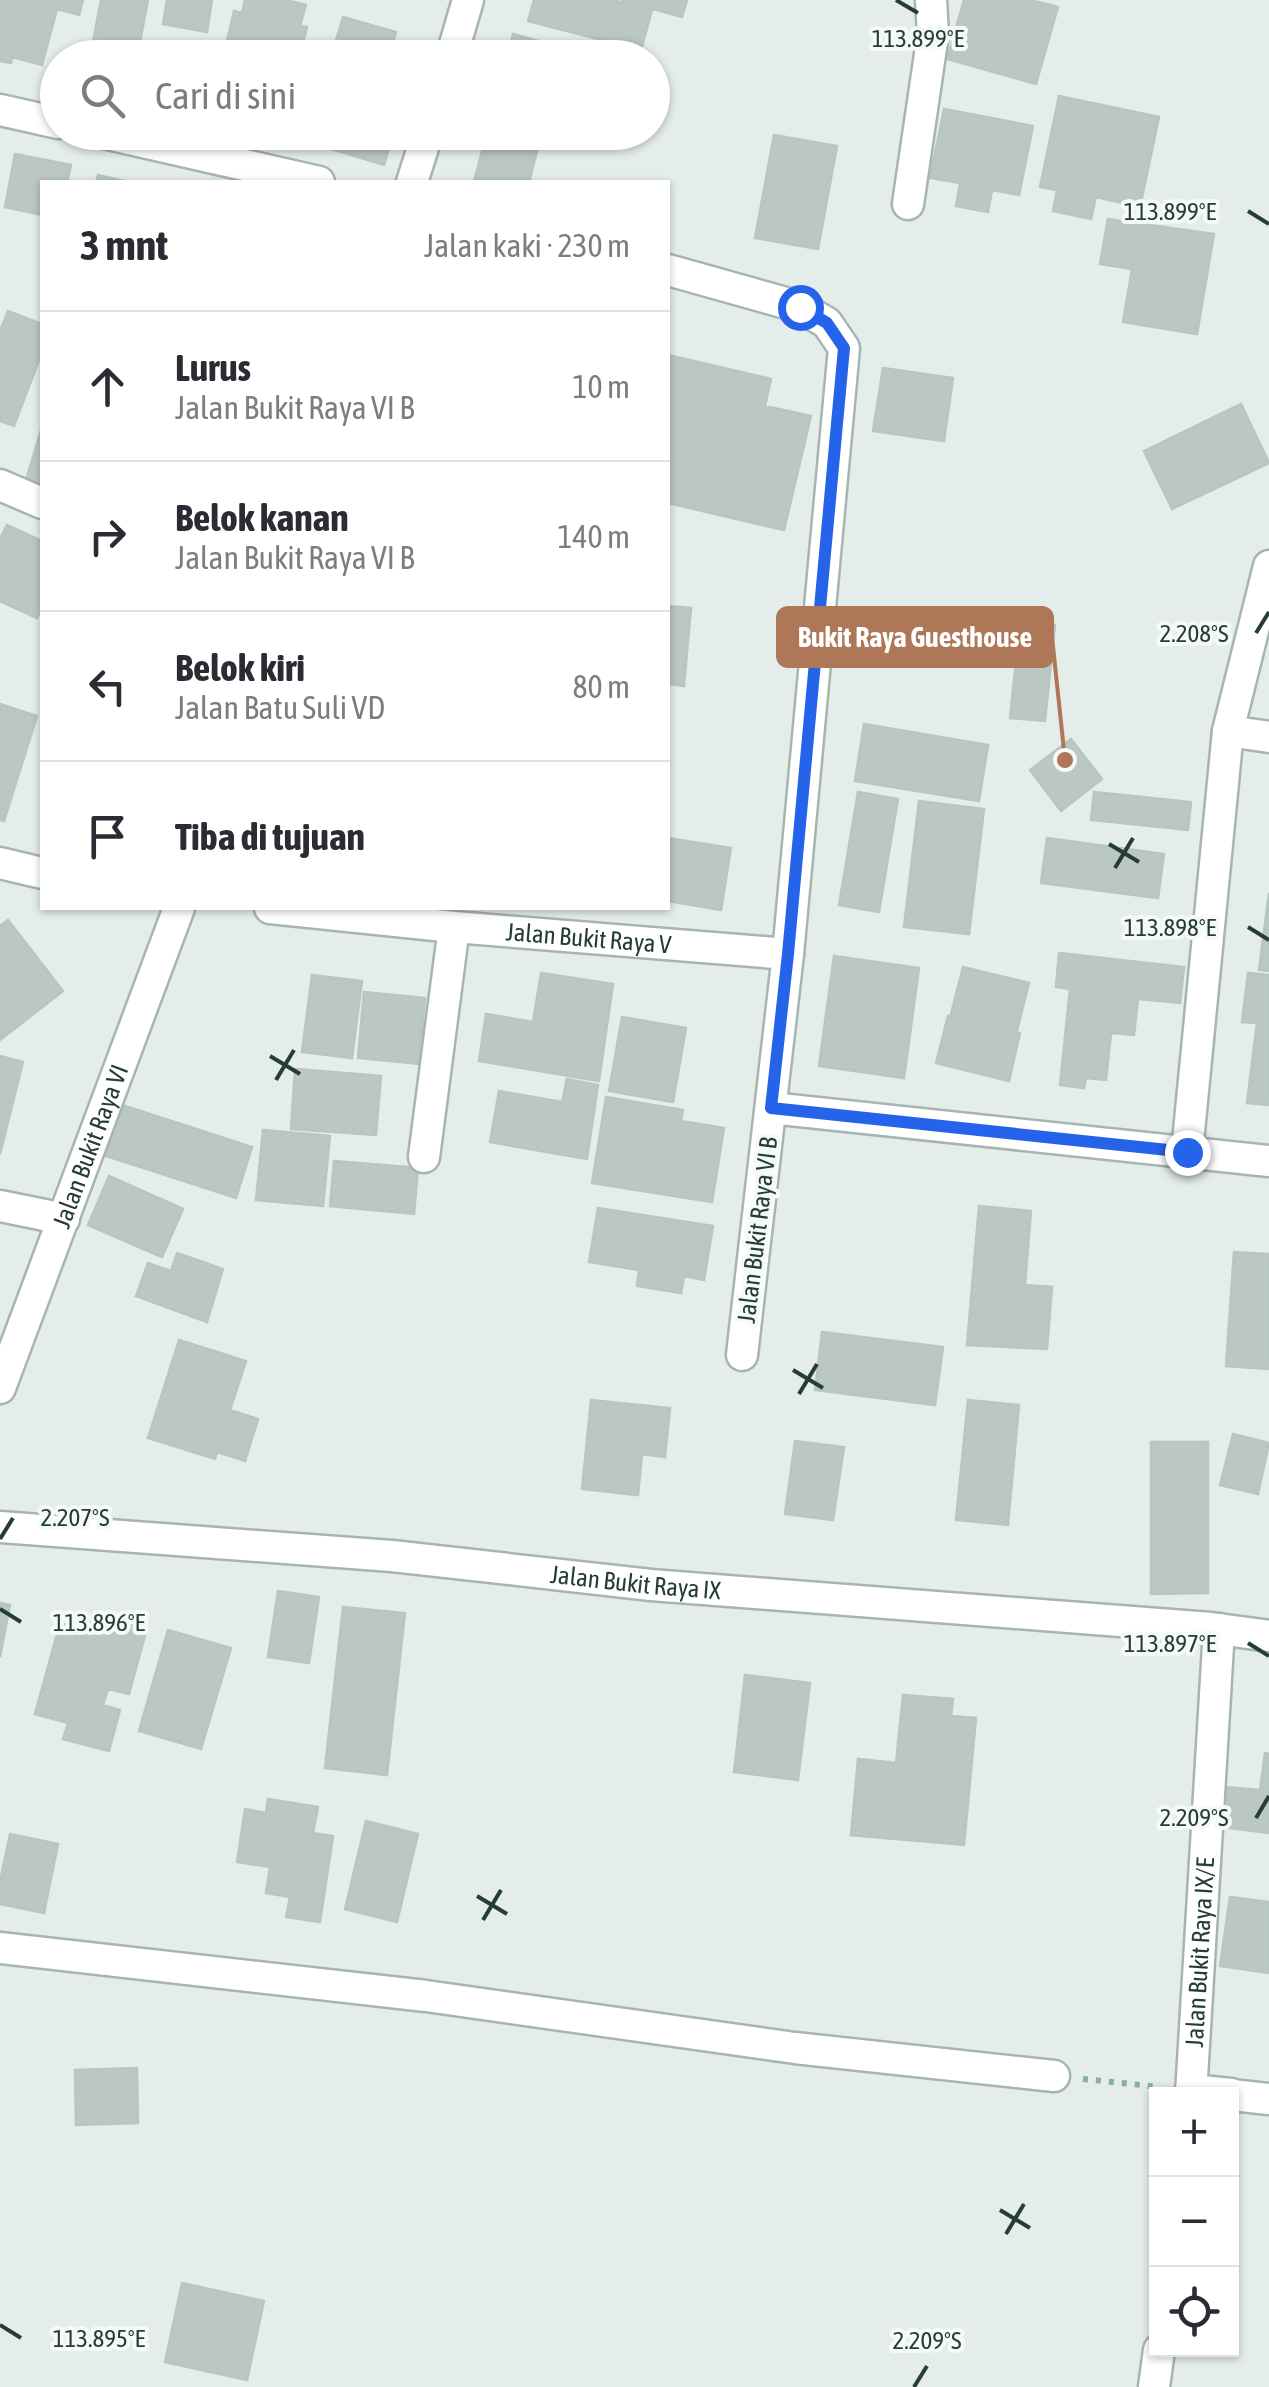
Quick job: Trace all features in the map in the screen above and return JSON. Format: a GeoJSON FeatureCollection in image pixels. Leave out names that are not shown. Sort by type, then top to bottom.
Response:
{"type":"FeatureCollection","features":[{"type":"Feature","properties":{"kind":"street"},"geometry":{"type":"LineString","coordinates":[[456,40],[468,0]]}},
{"type":"Feature","properties":{"kind":"street"},"geometry":{"type":"LineString","coordinates":[[908,204],[933,34],[932,0]]}},
{"type":"Feature","properties":{"kind":"street"},"geometry":{"type":"LineString","coordinates":[[0,110],[40,119]]}},
{"type":"Feature","properties":{"kind":"street"},"geometry":{"type":"LineString","coordinates":[[178,150],[310,180]]}},
{"type":"Feature","properties":{"kind":"street"},"geometry":{"type":"LineString","coordinates":[[413,180],[422,150]]}},
{"type":"Feature","properties":{"kind":"street","name":"Jalan Bukit Raya VI B"},"geometry":{"type":"LineString","coordinates":[[670,271],[800,307],[827,323],[844,348],[788,954],[742,1355]]}},
{"type":"Feature","properties":{"kind":"street"},"geometry":{"type":"LineString","coordinates":[[0,485],[40,502]]}},
{"type":"Feature","properties":{"kind":"street"},"geometry":{"type":"LineString","coordinates":[[1187,1152],[1228,731],[1269,566]]}},
{"type":"Feature","properties":{"kind":"street"},"geometry":{"type":"LineString","coordinates":[[1228,731],[1269,736]]}},
{"type":"Feature","properties":{"kind":"street"},"geometry":{"type":"LineString","coordinates":[[0,863],[40,873]]}},
{"type":"Feature","properties":{"kind":"street","name":"Jalan Bukit Raya VI"},"geometry":{"type":"LineString","coordinates":[[0,1388],[178,910]]}},
{"type":"Feature","properties":{"kind":"street","name":"Jalan Bukit Raya V"},"geometry":{"type":"LineString","coordinates":[[310,910],[410,915],[454,928],[788,954]]}},
{"type":"Feature","properties":{"kind":"street"},"geometry":{"type":"LineString","coordinates":[[424,1157],[454,928]]}},
{"type":"Feature","properties":{"kind":"street"},"geometry":{"type":"LineString","coordinates":[[771,1108],[1269,1161]]}},
{"type":"Feature","properties":{"kind":"street"},"geometry":{"type":"LineString","coordinates":[[0,1206],[64,1219]]}},
{"type":"Feature","properties":{"kind":"street","name":"Jalan Bukit Raya IX"},"geometry":{"type":"LineString","coordinates":[[0,1527],[392,1556],[651,1585],[1269,1636]]}},
{"type":"Feature","properties":{"kind":"street","name":"Jalan Bukit Raya IX/E"},"geometry":{"type":"LineString","coordinates":[[1191,2087],[1218,1629]]}},
{"type":"Feature","properties":{"kind":"street"},"geometry":{"type":"LineString","coordinates":[[0,1948],[426,1996],[795,2048],[1054,2076]]}},
{"type":"Feature","properties":{"kind":"street"},"geometry":{"type":"LineString","coordinates":[[1239,2095],[1269,2099]]}},
{"type":"Feature","properties":{"kind":"street"},"geometry":{"type":"LineString","coordinates":[[1154,2387],[1158,2357]]}},
{"type":"Feature","properties":{"kind":"path"},"geometry":{"type":"LineString","coordinates":[[1054,2076],[1149,2087]]}},
{"type":"Feature","properties":{"kind":"building"},"geometry":{"type":"Polygon","coordinates":[[[0,0],[83,0],[79,15],[57,9],[49,40],[40,40],[40,64],[12,57],[11,63],[0,61],[0,0]]]}},
{"type":"Feature","properties":{"kind":"building"},"geometry":{"type":"Polygon","coordinates":[[[101,0],[148,0],[140,40],[93,40],[101,0]]]}},
{"type":"Feature","properties":{"kind":"building"},"geometry":{"type":"Polygon","coordinates":[[[167,0],[212,0],[207,32],[163,24],[167,0]]]}},
{"type":"Feature","properties":{"kind":"building"},"geometry":{"type":"Polygon","coordinates":[[[245,0],[286,0],[306,5],[300,26],[307,27],[304,40],[227,40],[234,11],[242,13],[245,0]]]}},
{"type":"Feature","properties":{"kind":"building"},"geometry":{"type":"Polygon","coordinates":[[[534,0],[612,0],[652,10],[644,40],[602,40],[528,21],[534,0]]]}},
{"type":"Feature","properties":{"kind":"building"},"geometry":{"type":"Polygon","coordinates":[[[621,0],[687,0],[682,17],[621,0]]]}},
{"type":"Feature","properties":{"kind":"building"},"geometry":{"type":"Polygon","coordinates":[[[964,0],[1030,0],[1058,7],[1036,84],[947,59],[964,0]]]}},
{"type":"Feature","properties":{"kind":"building"},"geometry":{"type":"Polygon","coordinates":[[[343,17],[396,32],[394,40],[336,40],[343,17]]]}},
{"type":"Feature","properties":{"kind":"building"},"geometry":{"type":"Polygon","coordinates":[[[513,34],[535,40],[512,40],[513,34]]]}},
{"type":"Feature","properties":{"kind":"building"},"geometry":{"type":"Polygon","coordinates":[[[1059,96],[1159,117],[1140,207],[1096,197],[1091,219],[1053,211],[1057,190],[1040,187],[1059,96]]]}},
{"type":"Feature","properties":{"kind":"building"},"geometry":{"type":"Polygon","coordinates":[[[944,109],[1033,126],[1019,195],[992,190],[988,212],[956,206],[960,183],[930,178],[944,109]]]}},
{"type":"Feature","properties":{"kind":"building"},"geometry":{"type":"Polygon","coordinates":[[[774,135],[837,146],[818,249],[755,238],[774,135]]]}},
{"type":"Feature","properties":{"kind":"building"},"geometry":{"type":"Polygon","coordinates":[[[334,150],[389,150],[384,165],[334,150]]]}},
{"type":"Feature","properties":{"kind":"building"},"geometry":{"type":"Polygon","coordinates":[[[482,150],[537,150],[530,180],[475,180],[482,150]]]}},
{"type":"Feature","properties":{"kind":"building"},"geometry":{"type":"Polygon","coordinates":[[[15,154],[71,165],[67,180],[40,180],[40,215],[5,207],[15,154]]]}},
{"type":"Feature","properties":{"kind":"building"},"geometry":{"type":"Polygon","coordinates":[[[1108,219],[1214,234],[1197,334],[1123,322],[1132,269],[1100,264],[1108,219]]]}},
{"type":"Feature","properties":{"kind":"building"},"geometry":{"type":"Polygon","coordinates":[[[8,311],[40,323],[40,357],[14,426],[0,421],[0,331],[8,311]]]}},
{"type":"Feature","properties":{"kind":"building"},"geometry":{"type":"Polygon","coordinates":[[[670,355],[771,379],[765,406],[811,416],[784,530],[670,503],[670,355]]]}},
{"type":"Feature","properties":{"kind":"building"},"geometry":{"type":"Polygon","coordinates":[[[883,368],[953,378],[944,441],[873,431],[883,368]]]}},
{"type":"Feature","properties":{"kind":"building"},"geometry":{"type":"Polygon","coordinates":[[[1241,404],[1269,463],[1172,509],[1144,451],[1241,404]]]}},
{"type":"Feature","properties":{"kind":"building"},"geometry":{"type":"Polygon","coordinates":[[[40,434],[40,495],[23,490],[40,434]]]}},
{"type":"Feature","properties":{"kind":"building"},"geometry":{"type":"Polygon","coordinates":[[[7,525],[40,540],[37,618],[0,601],[0,539],[7,525]]]}},
{"type":"Feature","properties":{"kind":"building"},"geometry":{"type":"Polygon","coordinates":[[[670,606],[691,608],[684,686],[670,684],[670,606]]]}},
{"type":"Feature","properties":{"kind":"building"},"geometry":{"type":"Polygon","coordinates":[[[1020,622],[1055,625],[1045,721],[1010,718],[1020,622]]]}},
{"type":"Feature","properties":{"kind":"building"},"geometry":{"type":"Polygon","coordinates":[[[0,704],[37,716],[4,821],[0,820],[0,704]]]}},
{"type":"Feature","properties":{"kind":"building"},"geometry":{"type":"Polygon","coordinates":[[[864,724],[988,745],[979,801],[855,781],[864,724]]]}},
{"type":"Feature","properties":{"kind":"building"},"geometry":{"type":"Polygon","coordinates":[[[1071,739],[1102,779],[1061,811],[1030,770],[1071,739]]]}},
{"type":"Feature","properties":{"kind":"building"},"geometry":{"type":"Polygon","coordinates":[[[858,792],[898,799],[879,912],[839,905],[858,792]]]}},
{"type":"Feature","properties":{"kind":"building"},"geometry":{"type":"Polygon","coordinates":[[[1094,792],[1191,802],[1188,830],[1091,820],[1094,792]]]}},
{"type":"Feature","properties":{"kind":"building"},"geometry":{"type":"Polygon","coordinates":[[[919,801],[984,809],[969,934],[904,927],[919,801]]]}},
{"type":"Feature","properties":{"kind":"building"},"geometry":{"type":"Polygon","coordinates":[[[670,838],[731,848],[721,910],[670,901],[670,838]]]}},
{"type":"Feature","properties":{"kind":"building"},"geometry":{"type":"Polygon","coordinates":[[[1047,838],[1164,854],[1158,898],[1041,883],[1047,838]]]}},
{"type":"Feature","properties":{"kind":"building"},"geometry":{"type":"Polygon","coordinates":[[[1269,893],[1269,971],[1259,970],[1269,893]]]}},
{"type":"Feature","properties":{"kind":"building"},"geometry":{"type":"Polygon","coordinates":[[[8,920],[63,991],[0,1040],[0,926],[8,920]]]}},
{"type":"Feature","properties":{"kind":"building"},"geometry":{"type":"Polygon","coordinates":[[[1059,953],[1184,967],[1180,1003],[1138,999],[1134,1035],[1111,1033],[1106,1080],[1086,1078],[1084,1088],[1060,1085],[1070,989],[1056,987],[1059,953]]]}},
{"type":"Feature","properties":{"kind":"building"},"geometry":{"type":"Polygon","coordinates":[[[834,956],[919,968],[904,1078],[819,1066],[834,956]]]}},
{"type":"Feature","properties":{"kind":"building"},"geometry":{"type":"Polygon","coordinates":[[[963,967],[1029,983],[1017,1030],[951,1014],[963,967]]]}},
{"type":"Feature","properties":{"kind":"building"},"geometry":{"type":"Polygon","coordinates":[[[541,973],[613,984],[599,1081],[479,1061],[486,1014],[533,1022],[541,973]]]}},
{"type":"Feature","properties":{"kind":"building"},"geometry":{"type":"Polygon","coordinates":[[[1248,973],[1269,975],[1269,1105],[1247,1103],[1257,1023],[1242,1022],[1248,973]]]}},
{"type":"Feature","properties":{"kind":"building"},"geometry":{"type":"Polygon","coordinates":[[[312,975],[362,981],[352,1058],[302,1052],[312,975]]]}},
{"type":"Feature","properties":{"kind":"building"},"geometry":{"type":"Polygon","coordinates":[[[364,992],[425,998],[419,1064],[358,1058],[364,992]]]}},
{"type":"Feature","properties":{"kind":"building"},"geometry":{"type":"Polygon","coordinates":[[[948,1016],[1020,1033],[1009,1081],[936,1063],[948,1016]]]}},
{"type":"Feature","properties":{"kind":"building"},"geometry":{"type":"Polygon","coordinates":[[[622,1017],[686,1028],[673,1102],[609,1091],[622,1017]]]}},
{"type":"Feature","properties":{"kind":"building"},"geometry":{"type":"Polygon","coordinates":[[[0,1056],[23,1062],[0,1154],[0,1056]]]}},
{"type":"Feature","properties":{"kind":"building"},"geometry":{"type":"Polygon","coordinates":[[[295,1069],[381,1076],[376,1135],[291,1129],[295,1069]]]}},
{"type":"Feature","properties":{"kind":"building"},"geometry":{"type":"Polygon","coordinates":[[[567,1079],[598,1085],[587,1159],[490,1142],[499,1091],[562,1102],[567,1079]]]}},
{"type":"Feature","properties":{"kind":"building"},"geometry":{"type":"Polygon","coordinates":[[[606,1097],[683,1110],[681,1121],[724,1128],[712,1202],[592,1183],[606,1097]]]}},
{"type":"Feature","properties":{"kind":"building"},"geometry":{"type":"Polygon","coordinates":[[[122,1105],[252,1147],[236,1198],[106,1156],[122,1105]]]}},
{"type":"Feature","properties":{"kind":"building"},"geometry":{"type":"Polygon","coordinates":[[[263,1130],[330,1136],[323,1206],[256,1200],[263,1130]]]}},
{"type":"Feature","properties":{"kind":"building"},"geometry":{"type":"Polygon","coordinates":[[[334,1161],[418,1168],[414,1214],[330,1206],[334,1161]]]}},
{"type":"Feature","properties":{"kind":"building"},"geometry":{"type":"Polygon","coordinates":[[[109,1176],[183,1209],[162,1257],[88,1225],[109,1176]]]}},
{"type":"Feature","properties":{"kind":"building"},"geometry":{"type":"Polygon","coordinates":[[[979,1206],[1031,1211],[1025,1285],[1052,1287],[1047,1349],[967,1345],[979,1206]]]}},
{"type":"Feature","properties":{"kind":"building"},"geometry":{"type":"Polygon","coordinates":[[[598,1208],[713,1226],[704,1280],[684,1276],[681,1293],[637,1286],[639,1270],[589,1262],[598,1208]]]}},
{"type":"Feature","properties":{"kind":"building"},"geometry":{"type":"Polygon","coordinates":[[[1234,1252],[1269,1254],[1269,1369],[1226,1366],[1234,1252]]]}},
{"type":"Feature","properties":{"kind":"building"},"geometry":{"type":"Polygon","coordinates":[[[177,1253],[223,1269],[207,1322],[136,1296],[148,1263],[171,1271],[177,1253]]]}},
{"type":"Feature","properties":{"kind":"building"},"geometry":{"type":"Polygon","coordinates":[[[822,1332],[943,1347],[935,1405],[815,1390],[822,1332]]]}},
{"type":"Feature","properties":{"kind":"building"},"geometry":{"type":"Polygon","coordinates":[[[179,1340],[246,1361],[230,1410],[258,1419],[245,1461],[217,1452],[215,1459],[148,1438],[179,1340]]]}},
{"type":"Feature","properties":{"kind":"building"},"geometry":{"type":"Polygon","coordinates":[[[591,1400],[670,1408],[665,1457],[642,1454],[638,1495],[582,1489],[591,1400]]]}},
{"type":"Feature","properties":{"kind":"building"},"geometry":{"type":"Polygon","coordinates":[[[968,1400],[1019,1405],[1008,1525],[956,1520],[968,1400]]]}},
{"type":"Feature","properties":{"kind":"building"},"geometry":{"type":"Polygon","coordinates":[[[1233,1434],[1269,1443],[1258,1494],[1220,1485],[1233,1434]]]}},
{"type":"Feature","properties":{"kind":"building"},"geometry":{"type":"Polygon","coordinates":[[[795,1441],[844,1447],[833,1520],[785,1514],[795,1441]]]}},
{"type":"Feature","properties":{"kind":"building"},"geometry":{"type":"Polygon","coordinates":[[[1151,1442],[1208,1442],[1208,1593],[1151,1594],[1151,1442]]]}},
{"type":"Feature","properties":{"kind":"building"},"geometry":{"type":"Polygon","coordinates":[[[278,1591],[319,1597],[309,1663],[268,1657],[278,1591]]]}},
{"type":"Feature","properties":{"kind":"building"},"geometry":{"type":"Polygon","coordinates":[[[0,1603],[10,1605],[0,1657],[0,1603]]]}},
{"type":"Feature","properties":{"kind":"building"},"geometry":{"type":"Polygon","coordinates":[[[343,1607],[405,1613],[387,1775],[325,1768],[343,1607]]]}},
{"type":"Feature","properties":{"kind":"building"},"geometry":{"type":"Polygon","coordinates":[[[93,1614],[147,1628],[129,1694],[108,1689],[103,1705],[120,1710],[109,1751],[63,1739],[68,1723],[35,1714],[60,1623],[88,1631],[93,1614]]]}},
{"type":"Feature","properties":{"kind":"building"},"geometry":{"type":"Polygon","coordinates":[[[168,1630],[231,1648],[201,1749],[139,1731],[168,1630]]]}},
{"type":"Feature","properties":{"kind":"building"},"geometry":{"type":"Polygon","coordinates":[[[745,1675],[810,1683],[798,1780],[734,1772],[745,1675]]]}},
{"type":"Feature","properties":{"kind":"building"},"geometry":{"type":"Polygon","coordinates":[[[903,1695],[953,1699],[951,1716],[976,1718],[964,1845],[851,1835],[858,1759],[896,1763],[903,1695]]]}},
{"type":"Feature","properties":{"kind":"building"},"geometry":{"type":"Polygon","coordinates":[[[1265,1753],[1269,1754],[1269,1833],[1221,1827],[1226,1787],[1260,1790],[1265,1753]]]}},
{"type":"Feature","properties":{"kind":"building"},"geometry":{"type":"Polygon","coordinates":[[[268,1799],[318,1807],[313,1833],[333,1836],[320,1922],[286,1917],[290,1897],[266,1893],[270,1867],[237,1862],[245,1809],[266,1813],[268,1799]]]}},
{"type":"Feature","properties":{"kind":"building"},"geometry":{"type":"Polygon","coordinates":[[[366,1821],[418,1834],[397,1922],[345,1909],[366,1821]]]}},
{"type":"Feature","properties":{"kind":"building"},"geometry":{"type":"Polygon","coordinates":[[[10,1834],[58,1844],[44,1913],[0,1904],[0,1882],[10,1834]]]}},
{"type":"Feature","properties":{"kind":"building"},"geometry":{"type":"Polygon","coordinates":[[[1230,1897],[1269,1902],[1269,1973],[1220,1966],[1230,1897]]]}},
{"type":"Feature","properties":{"kind":"building"},"geometry":{"type":"Polygon","coordinates":[[[137,2068],[138,2123],[76,2125],[75,2070],[137,2068]]]}},
{"type":"Feature","properties":{"kind":"building"},"geometry":{"type":"Polygon","coordinates":[[[182,2283],[264,2301],[247,2380],[165,2362],[182,2283]]]}},
{"type":"Feature","properties":{"kind":"place","name":"Bukit Raya Guesthouse"},"geometry":{"type":"Point","coordinates":[1065,760]}},
{"type":"Feature","properties":{"kind":"route"},"geometry":{"type":"LineString","coordinates":[[800,307],[827,323],[844,348],[771,1108],[1187,1152]]}}]}
